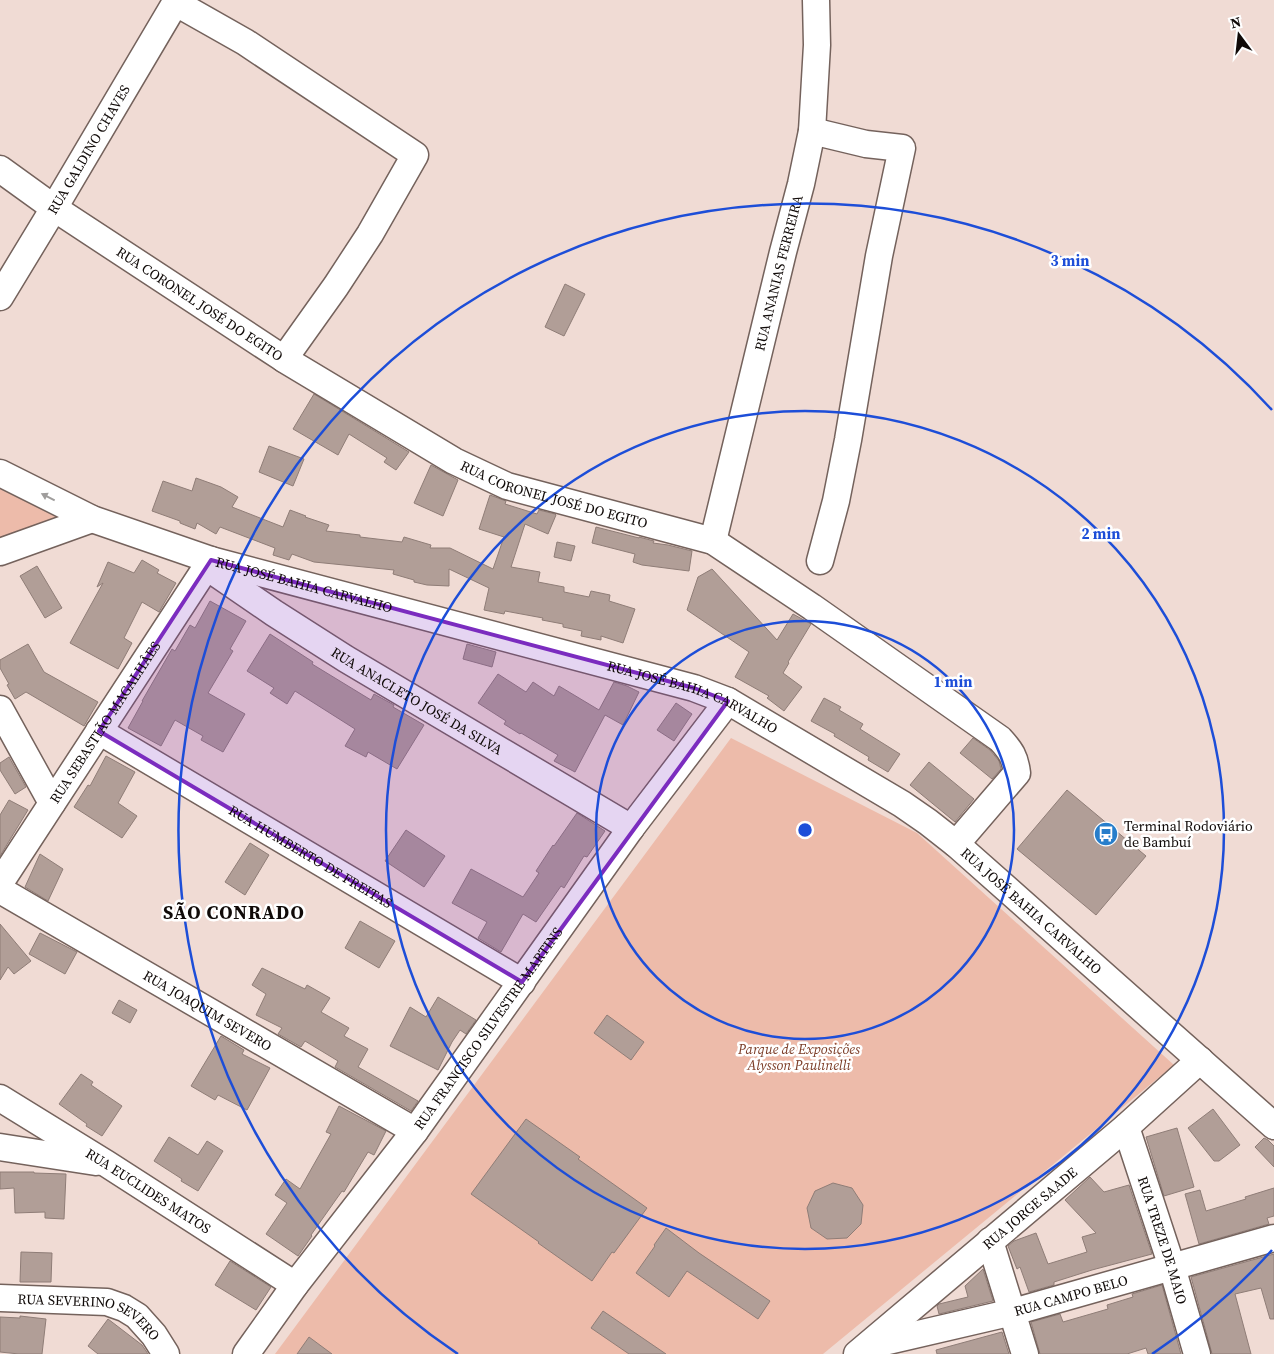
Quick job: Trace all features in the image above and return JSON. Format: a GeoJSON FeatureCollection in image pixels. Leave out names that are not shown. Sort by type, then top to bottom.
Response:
{"type":"FeatureCollection","features":[{"type":"Feature","properties":{"kind":"street","name":"RUA ANANIAS FERREIRA"},"geometry":{"type":"LineString","coordinates":[[713,541],[801,184],[812,131],[817,45],[816,0]]}},
{"type":"Feature","properties":{"kind":"street"},"geometry":{"type":"LineString","coordinates":[[176,1],[245,42],[415,154],[370,234],[341,279],[284,359]]}},
{"type":"Feature","properties":{"kind":"street","name":"RUA GALDINO CHAVES"},"geometry":{"type":"LineString","coordinates":[[0,297],[176,1]]}},
{"type":"Feature","properties":{"kind":"street"},"geometry":{"type":"LineString","coordinates":[[812,131],[866,144],[902,148],[879,256],[836,501],[820,561]]}},
{"type":"Feature","properties":{"kind":"street","name":"RUA CORONEL JOSÉ DO EGITO"},"geometry":{"type":"LineString","coordinates":[[0,169],[54,208],[284,359],[454,461],[507,486],[713,541],[812,607],[1000,739],[1010,749],[1015,759],[1017,773],[956,844]]}},
{"type":"Feature","properties":{"kind":"street","name":"RUA JOSÉ BAHIA CARVALHO"},"geometry":{"type":"LineString","coordinates":[[0,473],[92,519],[209,563],[694,688],[728,701],[902,804],[928,822],[956,844],[1274,1126]]}},
{"type":"Feature","properties":{"kind":"street"},"geometry":{"type":"LineString","coordinates":[[0,552],[92,519]]}},
{"type":"Feature","properties":{"kind":"street","name":"RUA SEBASTIÃO MAGALHÂES"},"geometry":{"type":"LineString","coordinates":[[0,883],[209,563]]}},
{"type":"Feature","properties":{"kind":"street","name":"RUA ANACLETO JOSÉ DA SILVA"},"geometry":{"type":"LineString","coordinates":[[209,563],[274,613],[346,659],[631,828]]}},
{"type":"Feature","properties":{"kind":"street","name":"RUA FRANCISCO SILVESTRE MARTINS"},"geometry":{"type":"LineString","coordinates":[[246,1354],[295,1285],[415,1131],[631,828],[728,701]]}},
{"type":"Feature","properties":{"kind":"street"},"geometry":{"type":"LineString","coordinates":[[0,710],[52,803]]}},
{"type":"Feature","properties":{"kind":"street","name":"RUA HUMBERTO DE FREITAS"},"geometry":{"type":"LineString","coordinates":[[99,731],[522,982]]}},
{"type":"Feature","properties":{"kind":"street","name":"RUA JOAQUIM SEVERO"},"geometry":{"type":"LineString","coordinates":[[0,890],[415,1131]]}},
{"type":"Feature","properties":{"kind":"street","name":"RUA JORGE SAADE"},"geometry":{"type":"LineString","coordinates":[[862,1351],[1126,1127],[1200,1060]]}},
{"type":"Feature","properties":{"kind":"street","name":"RUA EUCLIDES MATOS"},"geometry":{"type":"LineString","coordinates":[[0,1098],[107,1164],[295,1285]]}},
{"type":"Feature","properties":{"kind":"street","name":"RUA TREZE DE MAIO"},"geometry":{"type":"LineString","coordinates":[[1126,1127],[1172,1266],[1196,1354]]}},
{"type":"Feature","properties":{"kind":"street"},"geometry":{"type":"LineString","coordinates":[[0,1147],[107,1164]]}},
{"type":"Feature","properties":{"kind":"street","name":"RUA CAMPO BELO"},"geometry":{"type":"LineString","coordinates":[[862,1351],[1012,1312],[1274,1238]]}},
{"type":"Feature","properties":{"kind":"street"},"geometry":{"type":"LineString","coordinates":[[990,1241],[1025,1354]]}},
{"type":"Feature","properties":{"kind":"street","name":"RUA SEVERINO SEVERO"},"geometry":{"type":"LineString","coordinates":[[0,1298],[107,1302],[124,1308],[137,1316],[154,1335],[166,1354]]}},
{"type":"Feature","properties":{"kind":"highlighted area"},"geometry":{"type":"Polygon","coordinates":[[[211,560],[694,688],[728,701],[522,982],[99,731],[211,560]]]}},
{"type":"Feature","properties":{"kind":"green space"},"geometry":{"type":"Polygon","coordinates":[[[0,489],[64,520],[0,538],[0,489]]]}},
{"type":"Feature","properties":{"kind":"green space","name":"Parque de Exposições Alysson Paulinelli"},"geometry":{"type":"Polygon","coordinates":[[[731,738],[917,833],[1174,1065],[823,1354],[275,1354],[731,738]]]}},
{"type":"Feature","properties":{"kind":"building"},"geometry":{"type":"Polygon","coordinates":[[[565,284],[585,294],[564,336],[545,327],[565,284]]]}},
{"type":"Feature","properties":{"kind":"building"},"geometry":{"type":"Polygon","coordinates":[[[314,394],[409,452],[396,470],[384,462],[387,458],[349,434],[338,455],[293,429],[314,394]]]}},
{"type":"Feature","properties":{"kind":"building"},"geometry":{"type":"Polygon","coordinates":[[[269,446],[304,459],[293,486],[259,472],[269,446]]]}},
{"type":"Feature","properties":{"kind":"building"},"geometry":{"type":"Polygon","coordinates":[[[431,465],[458,480],[443,516],[414,503],[431,465]]]}},
{"type":"Feature","properties":{"kind":"building"},"geometry":{"type":"Polygon","coordinates":[[[196,478],[221,487],[238,497],[232,507],[283,527],[290,510],[329,525],[326,531],[402,542],[404,537],[431,545],[430,548],[450,548],[493,569],[504,537],[479,529],[490,495],[506,501],[505,504],[537,514],[539,510],[555,514],[548,534],[525,524],[511,567],[540,572],[538,582],[564,587],[564,592],[589,597],[591,591],[610,595],[609,601],[635,609],[623,643],[601,636],[601,640],[581,636],[582,631],[563,627],[563,624],[542,620],[543,618],[505,611],[504,614],[484,610],[489,588],[449,569],[449,586],[427,585],[393,574],[394,570],[314,562],[292,554],[289,560],[273,555],[275,548],[220,527],[216,534],[197,523],[195,529],[180,523],[180,521],[152,511],[163,481],[192,491],[196,478]]]}},
{"type":"Feature","properties":{"kind":"building"},"geometry":{"type":"Polygon","coordinates":[[[596,527],[654,541],[653,543],[692,551],[689,571],[642,565],[633,562],[635,554],[592,543],[596,527]]]}},
{"type":"Feature","properties":{"kind":"building"},"geometry":{"type":"Polygon","coordinates":[[[557,542],[575,546],[571,561],[554,557],[557,542]]]}},
{"type":"Feature","properties":{"kind":"building"},"geometry":{"type":"Polygon","coordinates":[[[142,560],[159,570],[157,573],[176,583],[159,612],[142,602],[124,638],[132,643],[118,669],[70,643],[103,583],[97,587],[108,562],[134,573],[142,560]]]}},
{"type":"Feature","properties":{"kind":"building"},"geometry":{"type":"Polygon","coordinates":[[[37,566],[62,608],[45,618],[20,576],[37,566]]]}},
{"type":"Feature","properties":{"kind":"building"},"geometry":{"type":"Polygon","coordinates":[[[712,569],[777,640],[793,614],[811,624],[783,673],[802,687],[784,711],[767,698],[769,696],[735,677],[749,652],[687,610],[698,577],[712,569]]]}},
{"type":"Feature","properties":{"kind":"building"},"geometry":{"type":"Polygon","coordinates":[[[210,601],[246,621],[230,649],[233,651],[208,693],[245,714],[223,752],[201,740],[203,736],[175,720],[161,746],[128,728],[172,649],[175,651],[190,625],[195,628],[210,601]]]}},
{"type":"Feature","properties":{"kind":"building"},"geometry":{"type":"Polygon","coordinates":[[[270,634],[313,662],[312,664],[371,700],[374,694],[424,725],[397,769],[368,752],[366,757],[345,746],[355,729],[295,691],[287,704],[270,693],[274,688],[247,671],[270,634]]]}},
{"type":"Feature","properties":{"kind":"building"},"geometry":{"type":"Polygon","coordinates":[[[28,644],[44,672],[98,702],[84,726],[26,692],[15,699],[0,668],[0,660],[28,644]]]}},
{"type":"Feature","properties":{"kind":"building"},"geometry":{"type":"Polygon","coordinates":[[[467,644],[496,652],[492,667],[463,659],[467,644]]]}},
{"type":"Feature","properties":{"kind":"building"},"geometry":{"type":"Polygon","coordinates":[[[498,674],[526,692],[533,682],[554,696],[559,686],[599,710],[614,682],[639,692],[623,725],[605,715],[575,772],[554,761],[558,755],[504,724],[506,721],[478,703],[498,674]]]}},
{"type":"Feature","properties":{"kind":"building"},"geometry":{"type":"Polygon","coordinates":[[[824,698],[841,707],[839,710],[863,724],[860,729],[900,754],[888,772],[868,760],[869,757],[834,736],[835,734],[811,721],[824,698]]]}},
{"type":"Feature","properties":{"kind":"building"},"geometry":{"type":"Polygon","coordinates":[[[676,703],[692,714],[674,741],[657,730],[676,703]]]}},
{"type":"Feature","properties":{"kind":"building"},"geometry":{"type":"Polygon","coordinates":[[[973,738],[990,750],[999,761],[1001,769],[992,779],[960,753],[973,738]]]}},
{"type":"Feature","properties":{"kind":"building"},"geometry":{"type":"Polygon","coordinates":[[[106,756],[135,772],[118,803],[137,816],[122,838],[74,807],[88,785],[90,786],[106,756]]]}},
{"type":"Feature","properties":{"kind":"building"},"geometry":{"type":"Polygon","coordinates":[[[9,757],[26,787],[15,794],[0,770],[0,763],[9,757]]]}},
{"type":"Feature","properties":{"kind":"building"},"geometry":{"type":"Polygon","coordinates":[[[929,762],[974,799],[955,822],[910,785],[929,762]]]}},
{"type":"Feature","properties":{"kind":"building"},"geometry":{"type":"Polygon","coordinates":[[[1067,790],[1146,856],[1096,915],[1017,849],[1067,790]]]}},
{"type":"Feature","properties":{"kind":"building"},"geometry":{"type":"Polygon","coordinates":[[[9,800],[28,810],[0,856],[0,815],[9,800]]]}},
{"type":"Feature","properties":{"kind":"building"},"geometry":{"type":"Polygon","coordinates":[[[577,813],[605,831],[587,857],[584,856],[564,888],[561,886],[536,922],[523,914],[501,952],[478,938],[487,922],[452,903],[471,869],[523,897],[539,873],[536,871],[577,813]]]}},
{"type":"Feature","properties":{"kind":"building"},"geometry":{"type":"Polygon","coordinates":[[[406,830],[445,856],[424,887],[385,861],[406,830]]]}},
{"type":"Feature","properties":{"kind":"building"},"geometry":{"type":"Polygon","coordinates":[[[250,843],[269,855],[245,895],[225,882],[250,843]]]}},
{"type":"Feature","properties":{"kind":"building"},"geometry":{"type":"Polygon","coordinates":[[[40,854],[63,869],[48,901],[25,887],[40,854]]]}},
{"type":"Feature","properties":{"kind":"building"},"geometry":{"type":"Polygon","coordinates":[[[360,921],[395,941],[379,968],[345,948],[360,921]]]}},
{"type":"Feature","properties":{"kind":"building"},"geometry":{"type":"Polygon","coordinates":[[[0,924],[31,961],[14,974],[8,967],[0,980],[0,924]]]}},
{"type":"Feature","properties":{"kind":"building"},"geometry":{"type":"Polygon","coordinates":[[[40,933],[77,952],[65,974],[29,954],[40,933]]]}},
{"type":"Feature","properties":{"kind":"building"},"geometry":{"type":"Polygon","coordinates":[[[262,968],[305,989],[307,985],[330,998],[321,1012],[349,1028],[344,1036],[368,1049],[358,1067],[418,1101],[411,1111],[335,1067],[338,1061],[305,1041],[301,1047],[278,1034],[282,1028],[256,1015],[266,994],[252,985],[262,968]]]}},
{"type":"Feature","properties":{"kind":"building"},"geometry":{"type":"Polygon","coordinates":[[[438,997],[476,1020],[466,1034],[460,1030],[438,1070],[390,1046],[410,1007],[426,1017],[438,997]]]}},
{"type":"Feature","properties":{"kind":"building"},"geometry":{"type":"Polygon","coordinates":[[[119,1000],[137,1010],[130,1023],[112,1013],[119,1000]]]}},
{"type":"Feature","properties":{"kind":"building"},"geometry":{"type":"Polygon","coordinates":[[[607,1015],[644,1042],[631,1060],[594,1033],[607,1015]]]}},
{"type":"Feature","properties":{"kind":"building"},"geometry":{"type":"Polygon","coordinates":[[[221,1036],[244,1050],[242,1054],[270,1068],[247,1110],[218,1095],[215,1100],[191,1086],[221,1036]]]}},
{"type":"Feature","properties":{"kind":"building"},"geometry":{"type":"Polygon","coordinates":[[[81,1074],[93,1082],[91,1085],[122,1106],[102,1136],[86,1126],[87,1124],[59,1104],[81,1074]]]}},
{"type":"Feature","properties":{"kind":"building"},"geometry":{"type":"Polygon","coordinates":[[[339,1106],[386,1131],[374,1155],[368,1152],[344,1192],[342,1191],[298,1256],[266,1234],[287,1203],[275,1195],[286,1179],[300,1189],[331,1134],[326,1132],[339,1106]]]}},
{"type":"Feature","properties":{"kind":"building"},"geometry":{"type":"Polygon","coordinates":[[[1213,1109],[1240,1145],[1219,1161],[1214,1161],[1188,1128],[1213,1109]]]}},
{"type":"Feature","properties":{"kind":"building"},"geometry":{"type":"Polygon","coordinates":[[[526,1119],[647,1208],[592,1281],[471,1194],[526,1119]]]}},
{"type":"Feature","properties":{"kind":"building"},"geometry":{"type":"Polygon","coordinates":[[[1177,1128],[1194,1187],[1164,1196],[1146,1137],[1177,1128]]]}},
{"type":"Feature","properties":{"kind":"building"},"geometry":{"type":"Polygon","coordinates":[[[169,1137],[198,1155],[207,1141],[223,1151],[198,1191],[154,1161],[169,1137]]]}},
{"type":"Feature","properties":{"kind":"building"},"geometry":{"type":"Polygon","coordinates":[[[1264,1138],[1274,1146],[1274,1167],[1255,1147],[1264,1138]]]}},
{"type":"Feature","properties":{"kind":"building"},"geometry":{"type":"Polygon","coordinates":[[[0,1172],[66,1174],[64,1219],[45,1218],[45,1212],[15,1213],[14,1188],[0,1189],[0,1172]]]}},
{"type":"Feature","properties":{"kind":"building"},"geometry":{"type":"Polygon","coordinates":[[[1090,1177],[1104,1192],[1129,1185],[1152,1254],[1092,1270],[1054,1282],[1054,1285],[1029,1292],[1020,1267],[1017,1269],[1008,1246],[1014,1241],[1036,1233],[1048,1264],[1087,1252],[1082,1237],[1096,1233],[1065,1200],[1090,1177]]]}},
{"type":"Feature","properties":{"kind":"building"},"geometry":{"type":"Polygon","coordinates":[[[833,1183],[852,1188],[863,1205],[861,1224],[847,1238],[827,1239],[811,1228],[807,1208],[815,1191],[833,1183]]]}},
{"type":"Feature","properties":{"kind":"building"},"geometry":{"type":"Polygon","coordinates":[[[1274,1188],[1274,1216],[1267,1218],[1269,1224],[1199,1244],[1185,1194],[1200,1190],[1206,1211],[1274,1188]]]}},
{"type":"Feature","properties":{"kind":"building"},"geometry":{"type":"Polygon","coordinates":[[[666,1228],[699,1253],[770,1301],[758,1319],[687,1271],[669,1297],[636,1273],[666,1228]]]}},
{"type":"Feature","properties":{"kind":"building"},"geometry":{"type":"Polygon","coordinates":[[[21,1252],[52,1253],[51,1282],[20,1282],[21,1252]]]}},
{"type":"Feature","properties":{"kind":"building"},"geometry":{"type":"Polygon","coordinates":[[[1274,1254],[1274,1319],[1270,1319],[1261,1288],[1235,1294],[1251,1354],[1212,1354],[1191,1277],[1274,1254]]]}},
{"type":"Feature","properties":{"kind":"building"},"geometry":{"type":"Polygon","coordinates":[[[230,1261],[271,1287],[256,1310],[215,1285],[230,1261]]]}},
{"type":"Feature","properties":{"kind":"building"},"geometry":{"type":"Polygon","coordinates":[[[983,1269],[993,1301],[939,1314],[937,1306],[939,1304],[968,1297],[965,1286],[983,1269]]]}},
{"type":"Feature","properties":{"kind":"building"},"geometry":{"type":"Polygon","coordinates":[[[1162,1285],[1181,1354],[1148,1354],[1146,1348],[1127,1354],[1040,1354],[1031,1322],[1060,1314],[1063,1322],[1108,1309],[1107,1305],[1133,1297],[1132,1294],[1162,1285]]]}},
{"type":"Feature","properties":{"kind":"building"},"geometry":{"type":"Polygon","coordinates":[[[603,1311],[666,1354],[629,1354],[591,1328],[603,1311]]]}},
{"type":"Feature","properties":{"kind":"building"},"geometry":{"type":"Polygon","coordinates":[[[20,1316],[46,1319],[42,1354],[0,1352],[0,1317],[20,1318],[20,1316]]]}},
{"type":"Feature","properties":{"kind":"building"},"geometry":{"type":"Polygon","coordinates":[[[108,1319],[142,1345],[148,1354],[98,1354],[88,1346],[108,1319]]]}},
{"type":"Feature","properties":{"kind":"building"},"geometry":{"type":"Polygon","coordinates":[[[1002,1332],[1009,1354],[937,1354],[936,1350],[1002,1332]]]}},
{"type":"Feature","properties":{"kind":"building"},"geometry":{"type":"Polygon","coordinates":[[[309,1337],[332,1354],[297,1354],[309,1337]]]}},
{"type":"Feature","properties":{"kind":"place","name":"Terminal Rodoviário de Bambuí"},"geometry":{"type":"Point","coordinates":[1106,834]}},
{"type":"Feature","properties":{"kind":"district","name":"SÃO CONRADO"},"geometry":{"type":"Point","coordinates":[234,912]}}]}
